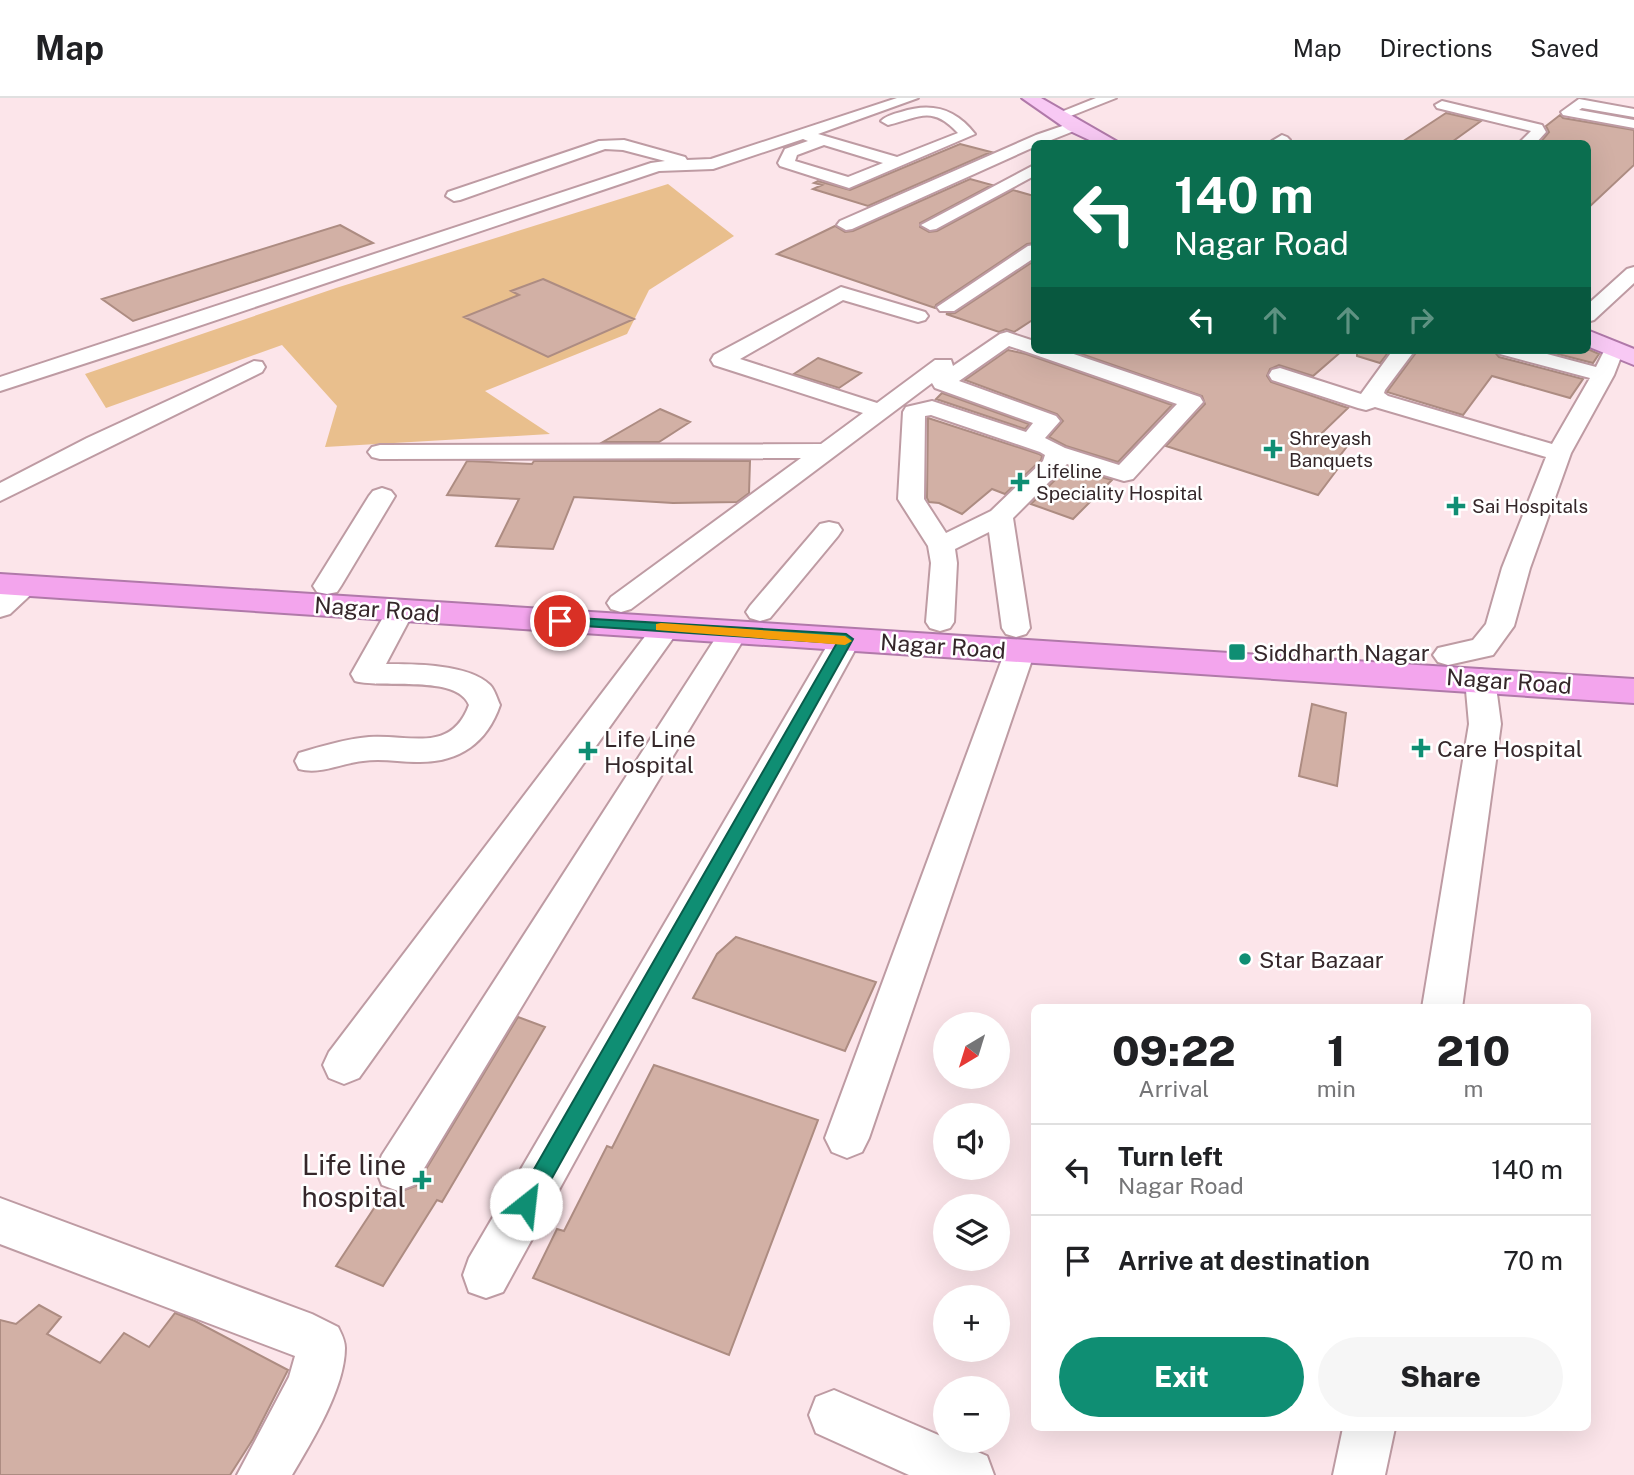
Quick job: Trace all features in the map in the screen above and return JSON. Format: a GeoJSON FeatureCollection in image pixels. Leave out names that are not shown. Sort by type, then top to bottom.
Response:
{"type":"FeatureCollection","features":[{"type":"Feature","properties":{"kind":"highway","name":"Nagar Road"},"geometry":{"type":"LineString","coordinates":[[9,579],[327,586],[621,603],[846,639],[1018,639],[1448,655],[1634,668]]}},
{"type":"Feature","properties":{"kind":"highway","name":"Nagar Road"},"geometry":{"type":"LineString","coordinates":[[9,579],[400,611],[666,628],[747,622],[940,622],[1018,639]]}},
{"type":"Feature","properties":{"kind":"highway","name":"Nagar Road"},"geometry":{"type":"LineString","coordinates":[[1085,643],[1634,691]]}},
{"type":"Feature","properties":{"kind":"main road"},"geometry":{"type":"LineString","coordinates":[[1030,98],[1074,126],[1090,140]]}},
{"type":"Feature","properties":{"kind":"main road"},"geometry":{"type":"LineString","coordinates":[[1591,336],[1627,349]]}},
{"type":"Feature","properties":{"kind":"street"},"geometry":{"type":"LineString","coordinates":[[0,383],[141,339],[657,166],[713,164],[911,98]]}},
{"type":"Feature","properties":{"kind":"street"},"geometry":{"type":"LineString","coordinates":[[1058,116],[1109,98]]}},
{"type":"Feature","properties":{"kind":"street"},"geometry":{"type":"LineString","coordinates":[[1619,98],[1634,101]]}},
{"type":"Feature","properties":{"kind":"street"},"geometry":{"type":"LineString","coordinates":[[1634,113],[1578,103],[1568,112],[1634,126]]}},
{"type":"Feature","properties":{"kind":"street"},"geometry":{"type":"LineString","coordinates":[[1442,105],[1544,113],[1537,128],[1539,132],[1530,140]]}},
{"type":"Feature","properties":{"kind":"street"},"geometry":{"type":"LineString","coordinates":[[824,140],[790,152],[786,163],[894,194],[992,151],[993,148],[978,141],[952,116],[921,108],[883,123],[859,115]]}},
{"type":"Feature","properties":{"kind":"street"},"geometry":{"type":"LineString","coordinates":[[1634,126],[1607,123],[1598,133],[1634,140]]}},
{"type":"Feature","properties":{"kind":"street"},"geometry":{"type":"LineString","coordinates":[[1037,140],[1074,126]]}},
{"type":"Feature","properties":{"kind":"street"},"geometry":{"type":"LineString","coordinates":[[802,134],[896,162]]}},
{"type":"Feature","properties":{"kind":"street"},"geometry":{"type":"LineString","coordinates":[[849,183],[896,162],[978,141]]}},
{"type":"Feature","properties":{"kind":"street"},"geometry":{"type":"LineString","coordinates":[[846,225],[1031,142]]}},
{"type":"Feature","properties":{"kind":"street"},"geometry":{"type":"LineString","coordinates":[[454,196],[604,144],[624,145],[699,166]]}},
{"type":"Feature","properties":{"kind":"street"},"geometry":{"type":"LineString","coordinates":[[930,225],[1031,172]]}},
{"type":"Feature","properties":{"kind":"street"},"geometry":{"type":"LineString","coordinates":[[947,307],[1031,252]]}},
{"type":"Feature","properties":{"kind":"street"},"geometry":{"type":"LineString","coordinates":[[1591,312],[1634,273]]}},
{"type":"Feature","properties":{"kind":"street"},"geometry":{"type":"LineString","coordinates":[[880,411],[722,360],[841,293],[918,316]]}},
{"type":"Feature","properties":{"kind":"street"},"geometry":{"type":"LineString","coordinates":[[1030,441],[1048,421],[943,383],[1007,338],[1031,347]]}},
{"type":"Feature","properties":{"kind":"street"},"geometry":{"type":"LineString","coordinates":[[1448,655],[1483,648],[1500,626],[1524,544],[1559,453],[1603,375],[1627,349]]}},
{"type":"Feature","properties":{"kind":"street"},"geometry":{"type":"LineString","coordinates":[[940,622],[944,563],[941,546],[911,499],[914,412],[932,408],[1124,474],[1192,402],[1053,354]]}},
{"type":"Feature","properties":{"kind":"street"},"geometry":{"type":"LineString","coordinates":[[1374,398],[1374,389],[1401,354]]}},
{"type":"Feature","properties":{"kind":"street"},"geometry":{"type":"LineString","coordinates":[[1522,354],[1603,375]]}},
{"type":"Feature","properties":{"kind":"street"},"geometry":{"type":"LineString","coordinates":[[621,603],[943,365]]}},
{"type":"Feature","properties":{"kind":"street"},"geometry":{"type":"LineString","coordinates":[[0,493],[95,443],[254,367]]}},
{"type":"Feature","properties":{"kind":"street"},"geometry":{"type":"LineString","coordinates":[[1280,375],[1366,404],[1374,398]]}},
{"type":"Feature","properties":{"kind":"street"},"geometry":{"type":"LineString","coordinates":[[1374,398],[1559,453]]}},
{"type":"Feature","properties":{"kind":"street"},"geometry":{"type":"LineString","coordinates":[[380,452],[827,451]]}},
{"type":"Feature","properties":{"kind":"street"},"geometry":{"type":"LineString","coordinates":[[941,546],[1000,516],[1055,463],[1057,453]]}},
{"type":"Feature","properties":{"kind":"street"},"geometry":{"type":"LineString","coordinates":[[327,586],[382,496]]}},
{"type":"Feature","properties":{"kind":"street"},"geometry":{"type":"LineString","coordinates":[[847,1138],[1018,639],[1000,516]]}},
{"type":"Feature","properties":{"kind":"street"},"geometry":{"type":"LineString","coordinates":[[398,1170],[747,622],[829,530]]}},
{"type":"Feature","properties":{"kind":"street"},"geometry":{"type":"LineString","coordinates":[[0,608],[9,579]]}},
{"type":"Feature","properties":{"kind":"street"},"geometry":{"type":"LineString","coordinates":[[311,761],[356,750],[433,750],[470,734],[480,721],[485,707],[474,686],[456,679],[366,674],[400,611]]}},
{"type":"Feature","properties":{"kind":"street"},"geometry":{"type":"LineString","coordinates":[[344,1065],[666,628]]}},
{"type":"Feature","properties":{"kind":"street"},"geometry":{"type":"LineString","coordinates":[[486,1275],[846,639]]}},
{"type":"Feature","properties":{"kind":"street"},"geometry":{"type":"LineString","coordinates":[[1444,1004],[1485,724],[1480,679]]}},
{"type":"Feature","properties":{"kind":"street"},"geometry":{"type":"LineString","coordinates":[[0,1221],[312,1338],[321,1344],[321,1356],[298,1413],[263,1475]]}},
{"type":"Feature","properties":{"kind":"street"},"geometry":{"type":"LineString","coordinates":[[834,1415],[968,1475]]}},
{"type":"Feature","properties":{"kind":"street"},"geometry":{"type":"LineString","coordinates":[[1359,1475],[1368,1431]]}},
{"type":"Feature","properties":{"kind":"shaded area"},"geometry":{"type":"Polygon","coordinates":[[[668,184],[734,236],[649,290],[627,334],[485,391],[550,434],[325,447],[337,406],[282,345],[106,408],[85,374],[336,288],[668,184]]]}},
{"type":"Feature","properties":{"kind":"building"},"geometry":{"type":"Polygon","coordinates":[[[1446,113],[1481,121],[1455,140],[1405,140],[1446,113]]]}},
{"type":"Feature","properties":{"kind":"building"},"geometry":{"type":"Polygon","coordinates":[[[1560,115],[1563,118],[1634,130],[1634,165],[1591,205],[1591,140],[1542,140],[1549,132],[1546,126],[1560,115]]]}},
{"type":"Feature","properties":{"kind":"building"},"geometry":{"type":"Polygon","coordinates":[[[960,144],[991,152],[868,206],[813,189],[822,185],[814,183],[818,181],[850,190],[960,144]]]}},
{"type":"Feature","properties":{"kind":"building"},"geometry":{"type":"Polygon","coordinates":[[[970,179],[992,185],[920,223],[920,227],[929,232],[937,231],[1013,190],[1031,195],[1031,243],[935,308],[777,254],[835,226],[845,232],[853,231],[970,179]]]}},
{"type":"Feature","properties":{"kind":"building"},"geometry":{"type":"Polygon","coordinates":[[[340,225],[373,243],[133,321],[102,299],[340,225]]]}},
{"type":"Feature","properties":{"kind":"building"},"geometry":{"type":"Polygon","coordinates":[[[1031,263],[1031,321],[1014,332],[1006,329],[999,332],[946,314],[955,313],[1031,263]]]}},
{"type":"Feature","properties":{"kind":"building"},"geometry":{"type":"Polygon","coordinates":[[[543,279],[634,319],[548,357],[464,317],[519,295],[511,291],[543,279]]]}},
{"type":"Feature","properties":{"kind":"building"},"geometry":{"type":"Polygon","coordinates":[[[1008,350],[1172,405],[1118,462],[1066,446],[1049,437],[1063,421],[1057,414],[965,380],[1008,350]]]}},
{"type":"Feature","properties":{"kind":"building"},"geometry":{"type":"Polygon","coordinates":[[[1591,350],[1599,354],[1593,363],[1558,354],[1591,354],[1591,350]]]}},
{"type":"Feature","properties":{"kind":"building"},"geometry":{"type":"Polygon","coordinates":[[[1081,354],[1338,354],[1313,376],[1279,365],[1270,369],[1267,376],[1271,382],[1348,408],[1322,433],[1351,441],[1333,465],[1339,467],[1318,495],[1166,446],[1205,404],[1202,396],[1081,354]]]}},
{"type":"Feature","properties":{"kind":"building"},"geometry":{"type":"Polygon","coordinates":[[[1357,354],[1387,354],[1380,363],[1357,354]]]}},
{"type":"Feature","properties":{"kind":"building"},"geometry":{"type":"Polygon","coordinates":[[[1415,354],[1496,354],[1499,357],[1583,379],[1570,398],[1492,376],[1463,415],[1387,392],[1415,354]]]}},
{"type":"Feature","properties":{"kind":"building"},"geometry":{"type":"Polygon","coordinates":[[[818,358],[861,373],[839,388],[794,374],[818,358]]]}},
{"type":"Feature","properties":{"kind":"building"},"geometry":{"type":"Polygon","coordinates":[[[942,393],[1029,424],[1025,429],[936,399],[942,393]]]}},
{"type":"Feature","properties":{"kind":"building"},"geometry":{"type":"Polygon","coordinates":[[[660,409],[690,422],[659,442],[603,442],[660,409]]]}},
{"type":"Feature","properties":{"kind":"building"},"geometry":{"type":"Polygon","coordinates":[[[928,418],[1039,454],[1042,456],[1041,460],[1005,494],[992,489],[962,514],[939,503],[929,502],[928,418]]]}},
{"type":"Feature","properties":{"kind":"building"},"geometry":{"type":"Polygon","coordinates":[[[467,461],[532,464],[534,461],[750,461],[749,493],[737,502],[673,503],[574,497],[553,549],[496,546],[519,499],[447,495],[467,461]]]}},
{"type":"Feature","properties":{"kind":"building"},"geometry":{"type":"Polygon","coordinates":[[[1068,467],[1112,480],[1073,519],[1031,504],[1068,467]]]}},
{"type":"Feature","properties":{"kind":"building"},"geometry":{"type":"Polygon","coordinates":[[[1312,704],[1346,713],[1337,786],[1299,776],[1312,704]]]}},
{"type":"Feature","properties":{"kind":"building"},"geometry":{"type":"Polygon","coordinates":[[[736,937],[876,982],[845,1051],[693,998],[717,954],[736,937]]]}},
{"type":"Feature","properties":{"kind":"building"},"geometry":{"type":"Polygon","coordinates":[[[518,1017],[545,1027],[442,1202],[437,1200],[383,1286],[336,1266],[384,1193],[393,1197],[396,1193],[416,1186],[518,1017]]]}},
{"type":"Feature","properties":{"kind":"building"},"geometry":{"type":"Polygon","coordinates":[[[654,1065],[818,1120],[729,1355],[533,1278],[557,1229],[564,1231],[607,1146],[612,1148],[654,1065]]]}},
{"type":"Feature","properties":{"kind":"building"},"geometry":{"type":"Polygon","coordinates":[[[39,1305],[61,1317],[47,1334],[100,1363],[124,1333],[149,1347],[175,1313],[288,1370],[253,1439],[230,1475],[0,1475],[0,1320],[16,1324],[39,1305]]]}},
{"type":"Feature","properties":{"kind":"slow traffic"},"geometry":{"type":"LineString","coordinates":[[661,627],[846,639],[845,641]]}},
{"type":"Feature","properties":{"kind":"place","name":"Shreyash Banquets"},"geometry":{"type":"Point","coordinates":[1273,449]}},
{"type":"Feature","properties":{"kind":"place","name":"Lifeline Speciality Hospital"},"geometry":{"type":"Point","coordinates":[1020,482]}},
{"type":"Feature","properties":{"kind":"place","name":"Sai Hospitals"},"geometry":{"type":"Point","coordinates":[1456,506]}},
{"type":"Feature","properties":{"kind":"place","name":"Siddharth Nagar"},"geometry":{"type":"Point","coordinates":[1237,652]}},
{"type":"Feature","properties":{"kind":"place","name":"Care Hospital"},"geometry":{"type":"Point","coordinates":[1421,748]}},
{"type":"Feature","properties":{"kind":"place","name":"Life Line Hospital"},"geometry":{"type":"Point","coordinates":[588,751]}},
{"type":"Feature","properties":{"kind":"place","name":"Star Bazaar"},"geometry":{"type":"Point","coordinates":[1245,959]}},
{"type":"Feature","properties":{"kind":"place","name":"Life line hospital"},"geometry":{"type":"Point","coordinates":[422,1180]}},
{"type":"Feature","properties":{"kind":"route"},"geometry":{"type":"LineString","coordinates":[[526,1204],[846,639],[560,621]]}}]}
